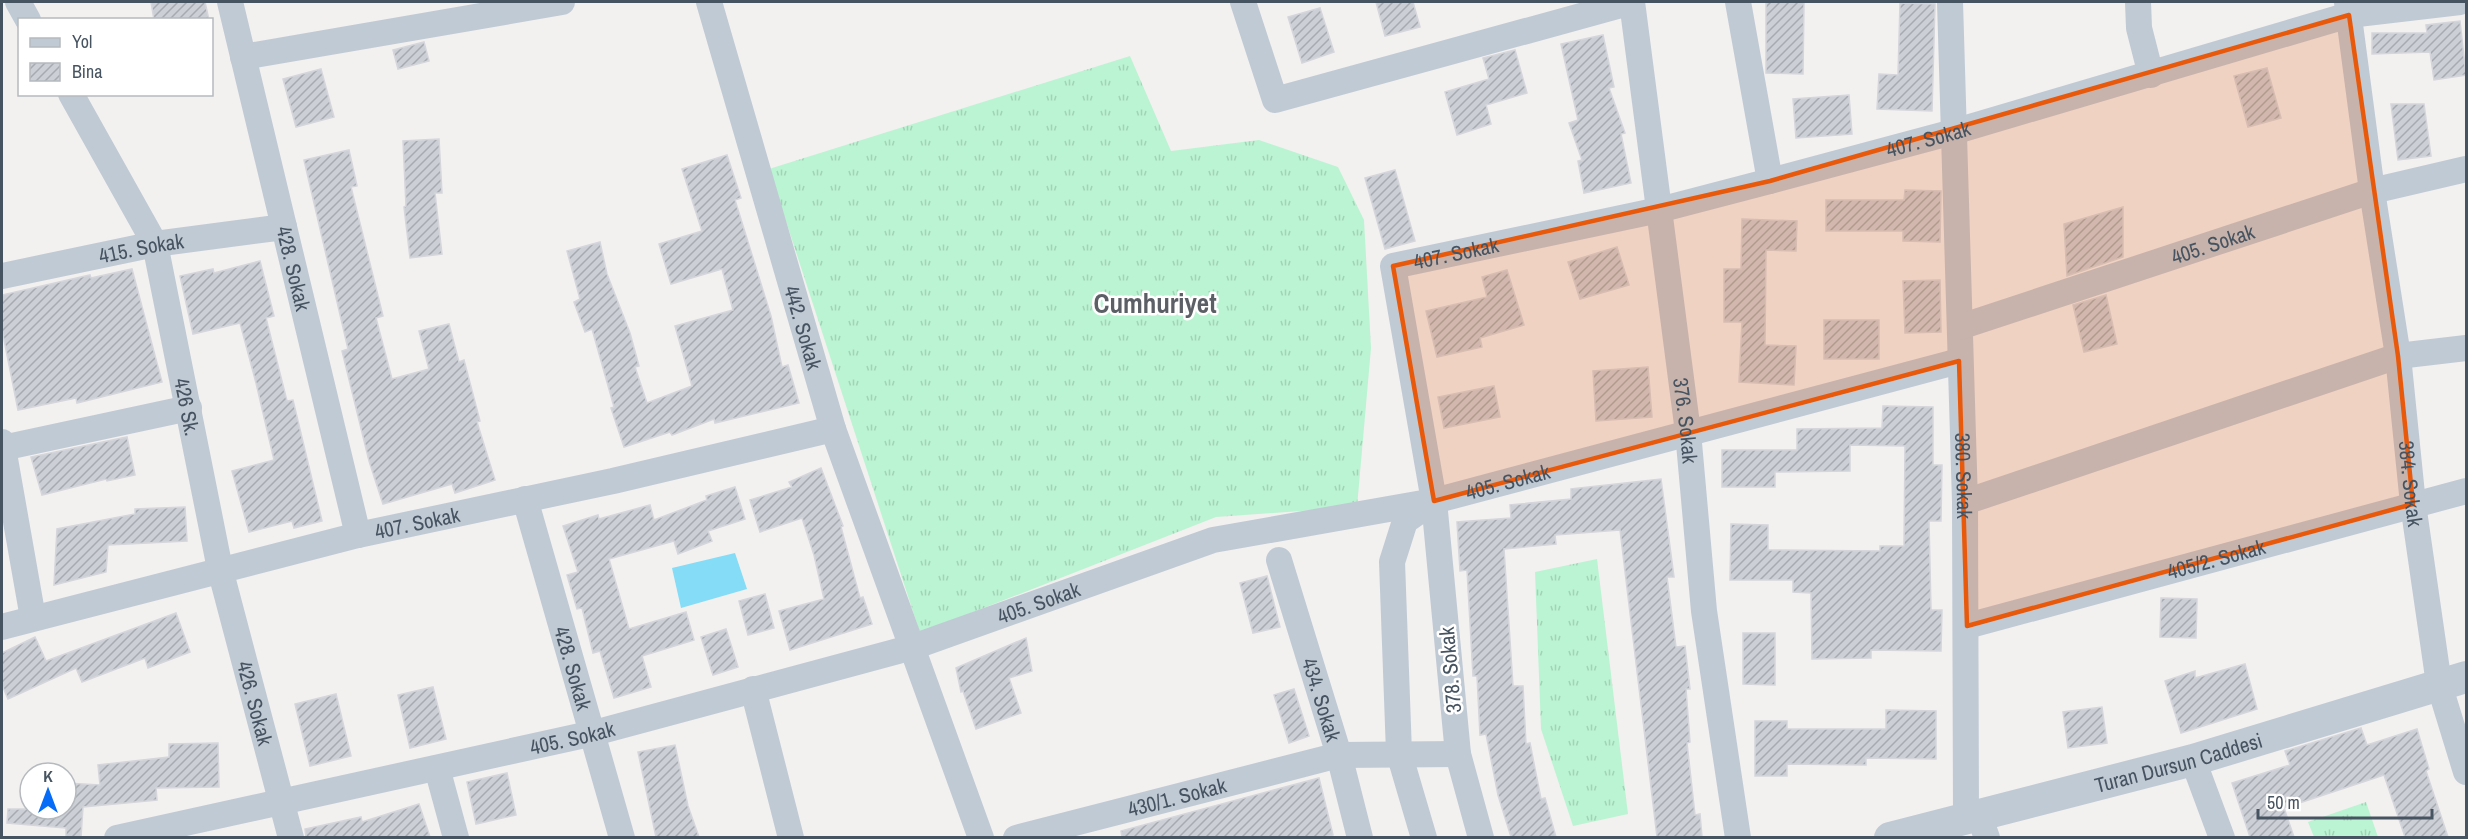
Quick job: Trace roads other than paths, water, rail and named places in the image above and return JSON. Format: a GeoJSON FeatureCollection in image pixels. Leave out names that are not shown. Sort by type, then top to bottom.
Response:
{"type":"FeatureCollection","features":[{"type":"Feature","properties":{"kind":"street"},"geometry":{"type":"LineString","coordinates":[[18,2],[27,18]]}},
{"type":"Feature","properties":{"kind":"street","name":"428. Sokak"},"geometry":{"type":"LineString","coordinates":[[230,2],[358,535]]}},
{"type":"Feature","properties":{"kind":"street"},"geometry":{"type":"LineString","coordinates":[[243,57],[562,2]]}},
{"type":"Feature","properties":{"kind":"street","name":"442. Sokak"},"geometry":{"type":"LineString","coordinates":[[709,2],[833,429],[914,647],[981,837]]}},
{"type":"Feature","properties":{"kind":"street"},"geometry":{"type":"LineString","coordinates":[[1244,2],[1275,100],[1632,2]]}},
{"type":"Feature","properties":{"kind":"street","name":"376. Sokak"},"geometry":{"type":"LineString","coordinates":[[1632,2],[1688,432],[1704,611],[1738,837]]}},
{"type":"Feature","properties":{"kind":"street"},"geometry":{"type":"LineString","coordinates":[[1738,2],[1770,181]]}},
{"type":"Feature","properties":{"kind":"street","name":"380. Sokak"},"geometry":{"type":"LineString","coordinates":[[1950,2],[1967,626],[1977,824]]}},
{"type":"Feature","properties":{"kind":"street"},"geometry":{"type":"LineString","coordinates":[[2138,2],[2139,28],[2151,75]]}},
{"type":"Feature","properties":{"kind":"street","name":"407. Sokak"},"geometry":{"type":"LineString","coordinates":[[1393,266],[1659,210],[1953,132],[2151,75],[2348,8],[2460,2]]}},
{"type":"Feature","properties":{"kind":"street","name":"384. Sokak"},"geometry":{"type":"LineString","coordinates":[[2348,8],[2372,191],[2398,356],[2414,504],[2453,681],[2466,772]]}},
{"type":"Feature","properties":{"kind":"street"},"geometry":{"type":"LineString","coordinates":[[72,96],[155,244]]}},
{"type":"Feature","properties":{"kind":"street","name":"405. Sokak"},"geometry":{"type":"LineString","coordinates":[[1960,327],[2372,191],[2466,169]]}},
{"type":"Feature","properties":{"kind":"street","name":"415. Sokak"},"geometry":{"type":"LineString","coordinates":[[2,276],[155,244],[284,227]]}},
{"type":"Feature","properties":{"kind":"street","name":"426 Sk."},"geometry":{"type":"LineString","coordinates":[[155,244],[220,569]]}},
{"type":"Feature","properties":{"kind":"street","name":"378. Sokak"},"geometry":{"type":"LineString","coordinates":[[1393,266],[1434,501],[1458,754],[1481,837]]}},
{"type":"Feature","properties":{"kind":"street"},"geometry":{"type":"LineString","coordinates":[[1965,502],[2398,356],[2466,348]]}},
{"type":"Feature","properties":{"kind":"street","name":"405. Sokak"},"geometry":{"type":"LineString","coordinates":[[117,837],[594,733],[914,647],[1213,540],[1434,501],[1959,361]]}},
{"type":"Feature","properties":{"kind":"street"},"geometry":{"type":"LineString","coordinates":[[33,618],[2,446],[189,408]]}},
{"type":"Feature","properties":{"kind":"street","name":"407. Sokak"},"geometry":{"type":"LineString","coordinates":[[2,627],[358,535],[833,429]]}},
{"type":"Feature","properties":{"kind":"street","name":"405/2. Sokak"},"geometry":{"type":"LineString","coordinates":[[1967,626],[2466,491]]}},
{"type":"Feature","properties":{"kind":"street","name":"428. Sokak"},"geometry":{"type":"LineString","coordinates":[[525,499],[622,837]]}},
{"type":"Feature","properties":{"kind":"street"},"geometry":{"type":"LineString","coordinates":[[1424,837],[1399,753],[1392,561],[1405,521],[1434,501]]}},
{"type":"Feature","properties":{"kind":"street","name":"434. Sokak"},"geometry":{"type":"LineString","coordinates":[[1279,560],[1339,755],[1360,837]]}},
{"type":"Feature","properties":{"kind":"street","name":"426. Sokak"},"geometry":{"type":"LineString","coordinates":[[220,569],[279,801],[291,837]]}},
{"type":"Feature","properties":{"kind":"street","name":"Turan Dursun Caddesi"},"geometry":{"type":"LineString","coordinates":[[1890,837],[1977,824],[2453,681]]}},
{"type":"Feature","properties":{"kind":"street"},"geometry":{"type":"LineString","coordinates":[[753,689],[792,837]]}},
{"type":"Feature","properties":{"kind":"street","name":"430/1. Sokak"},"geometry":{"type":"LineString","coordinates":[[1016,837],[1339,755],[1458,754]]}},
{"type":"Feature","properties":{"kind":"street"},"geometry":{"type":"LineString","coordinates":[[2193,760],[2222,837]]}},
{"type":"Feature","properties":{"kind":"street"},"geometry":{"type":"LineString","coordinates":[[437,768],[456,837]]}},
{"type":"Feature","properties":{"kind":"water"},"geometry":{"type":"Polygon","coordinates":[[[735,553],[747,589],[681,608],[672,568],[735,553]]]}},
{"type":"Feature","properties":{"kind":"district","name":"Cumhuriyet"},"geometry":{"type":"Point","coordinates":[1155,303]}}]}
